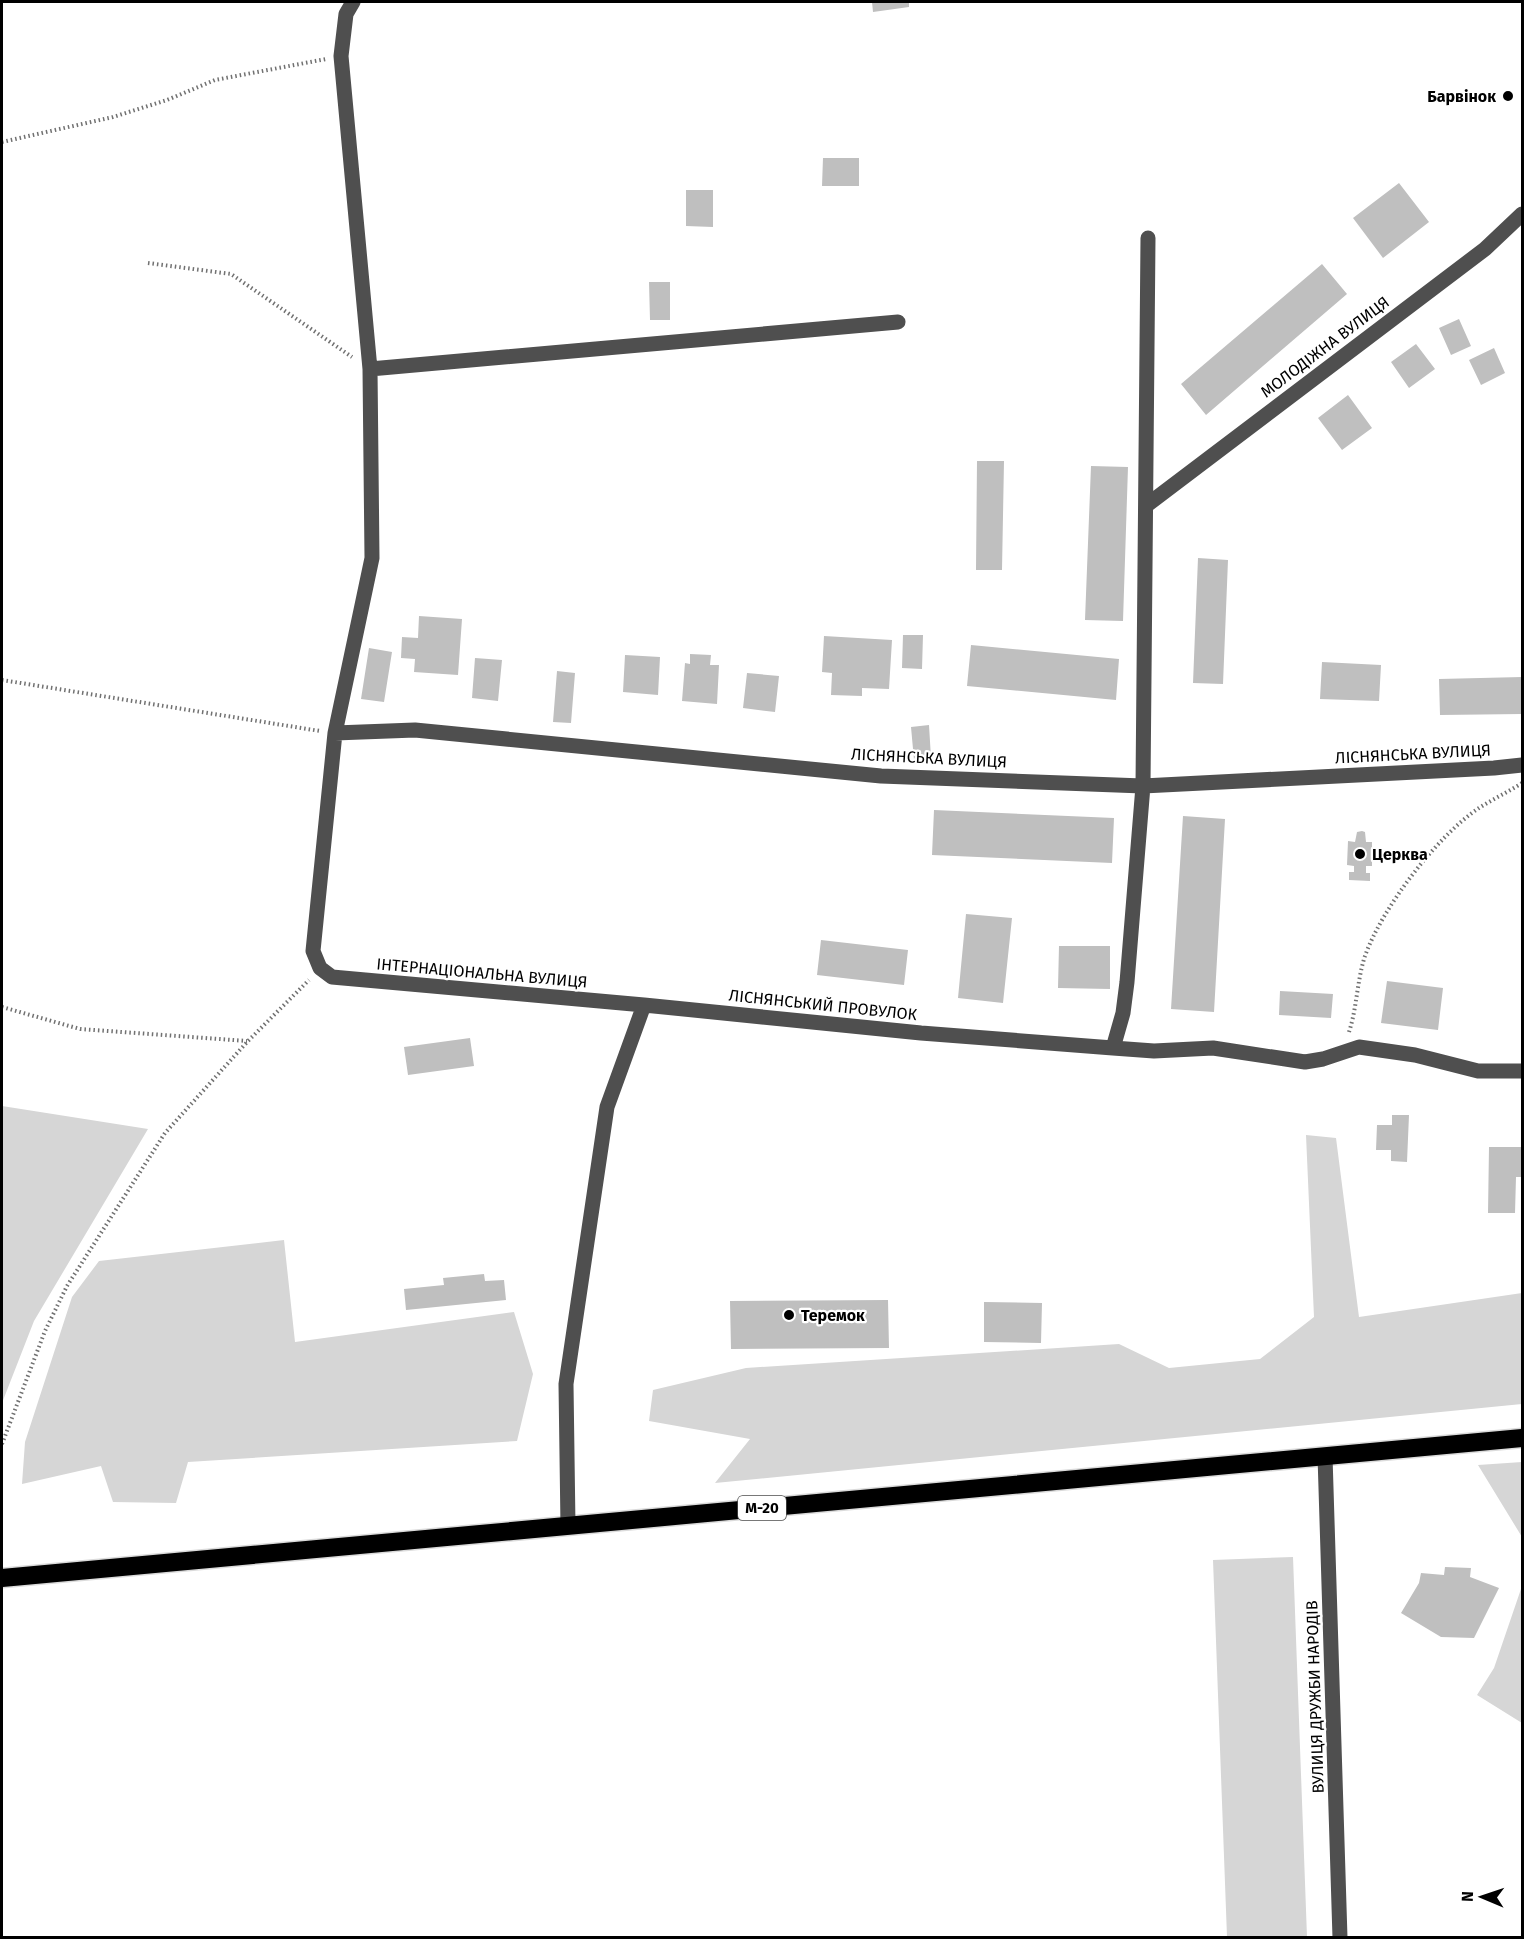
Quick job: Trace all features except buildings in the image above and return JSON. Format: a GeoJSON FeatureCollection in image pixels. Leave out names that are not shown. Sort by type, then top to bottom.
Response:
{"type":"FeatureCollection","features":[{"type":"Feature","properties":{"kind":"highway","name":"М-20"},"geometry":{"type":"LineString","coordinates":[[2,1578],[1522,1438]]}},
{"type":"Feature","properties":{"kind":"street"},"geometry":{"type":"LineString","coordinates":[[320,968],[313,951],[335,733],[372,558],[370,369],[341,56],[348,6]]}},
{"type":"Feature","properties":{"kind":"street","name":"МОЛОДІЖНА ВУЛИЦЯ"},"geometry":{"type":"LineString","coordinates":[[1146,505],[1485,249],[1522,214]]}},
{"type":"Feature","properties":{"kind":"street"},"geometry":{"type":"LineString","coordinates":[[1113,1048],[1123,1013],[1127,982],[1143,786],[1148,238]]}},
{"type":"Feature","properties":{"kind":"street"},"geometry":{"type":"LineString","coordinates":[[370,369],[898,322]]}},
{"type":"Feature","properties":{"kind":"street","name":"ЛІСНЯНСЬКА ВУЛИЦЯ"},"geometry":{"type":"LineString","coordinates":[[335,733],[415,730],[881,776],[1143,786],[1522,765]]}},
{"type":"Feature","properties":{"kind":"street","name":"ІНТЕРНАЦІОНАЛЬНА ВУЛИЦЯ"},"geometry":{"type":"LineString","coordinates":[[320,968],[332,977],[644,1005]]}},
{"type":"Feature","properties":{"kind":"street"},"geometry":{"type":"LineString","coordinates":[[568,1526],[566,1384],[607,1107],[644,1005]]}},
{"type":"Feature","properties":{"kind":"street","name":"ЛІСНЯНСЬКИЙ ПРОВУЛОК"},"geometry":{"type":"LineString","coordinates":[[644,1005],[921,1033],[1113,1048],[1154,1051],[1213,1048],[1305,1062],[1323,1059],[1359,1047],[1415,1055],[1478,1071],[1522,1071]]}},
{"type":"Feature","properties":{"kind":"street","name":"ВУЛИЦЯ ДРУЖБИ НАРОДІВ"},"geometry":{"type":"LineString","coordinates":[[1325,1456],[1340,1938]]}},
{"type":"Feature","properties":{"kind":"path"},"geometry":{"type":"LineString","coordinates":[[2,142],[113,117],[167,100],[215,80],[341,56]]}},
{"type":"Feature","properties":{"kind":"path"},"geometry":{"type":"LineString","coordinates":[[148,263],[231,274],[370,369]]}},
{"type":"Feature","properties":{"kind":"path"},"geometry":{"type":"LineString","coordinates":[[2,680],[335,733]]}},
{"type":"Feature","properties":{"kind":"path"},"geometry":{"type":"LineString","coordinates":[[1342,1051],[1350,1028],[1365,957],[1376,930],[1416,870],[1446,836],[1478,809],[1522,783]]}},
{"type":"Feature","properties":{"kind":"path"},"geometry":{"type":"LineString","coordinates":[[2,1444],[45,1331],[67,1286],[165,1133],[248,1041],[320,968]]}},
{"type":"Feature","properties":{"kind":"path"},"geometry":{"type":"LineString","coordinates":[[2,1007],[80,1029],[248,1041]]}},
{"type":"Feature","properties":{"kind":"shaded area"},"geometry":{"type":"Polygon","coordinates":[[[2,1106],[148,1129],[34,1321],[2,1403],[2,1106]]]}},
{"type":"Feature","properties":{"kind":"shaded area"},"geometry":{"type":"Polygon","coordinates":[[[1306,1135],[1336,1138],[1359,1317],[1522,1293],[1522,1404],[715,1483],[750,1439],[649,1421],[653,1390],[746,1368],[1119,1344],[1169,1368],[1260,1359],[1314,1317],[1306,1135]]]}},
{"type":"Feature","properties":{"kind":"shaded area"},"geometry":{"type":"Polygon","coordinates":[[[284,1240],[295,1342],[514,1312],[533,1374],[517,1441],[188,1462],[176,1503],[113,1502],[101,1466],[22,1484],[25,1442],[72,1297],[99,1261],[284,1240]]]}},
{"type":"Feature","properties":{"kind":"shaded area"},"geometry":{"type":"Polygon","coordinates":[[[1522,1462],[1522,1537],[1478,1465],[1522,1462]]]}},
{"type":"Feature","properties":{"kind":"shaded area"},"geometry":{"type":"Polygon","coordinates":[[[1293,1557],[1307,1937],[1227,1937],[1213,1560],[1293,1557]]]}},
{"type":"Feature","properties":{"kind":"shaded area"},"geometry":{"type":"Polygon","coordinates":[[[1522,1586],[1522,1723],[1477,1695],[1494,1668],[1522,1586]]]}},
{"type":"Feature","properties":{"kind":"place","name":"Барвінок"},"geometry":{"type":"Point","coordinates":[1508,96]}},
{"type":"Feature","properties":{"kind":"place","name":"Церква"},"geometry":{"type":"Point","coordinates":[1360,854]}},
{"type":"Feature","properties":{"kind":"place","name":"Теремок"},"geometry":{"type":"Point","coordinates":[789,1315]}}]}
